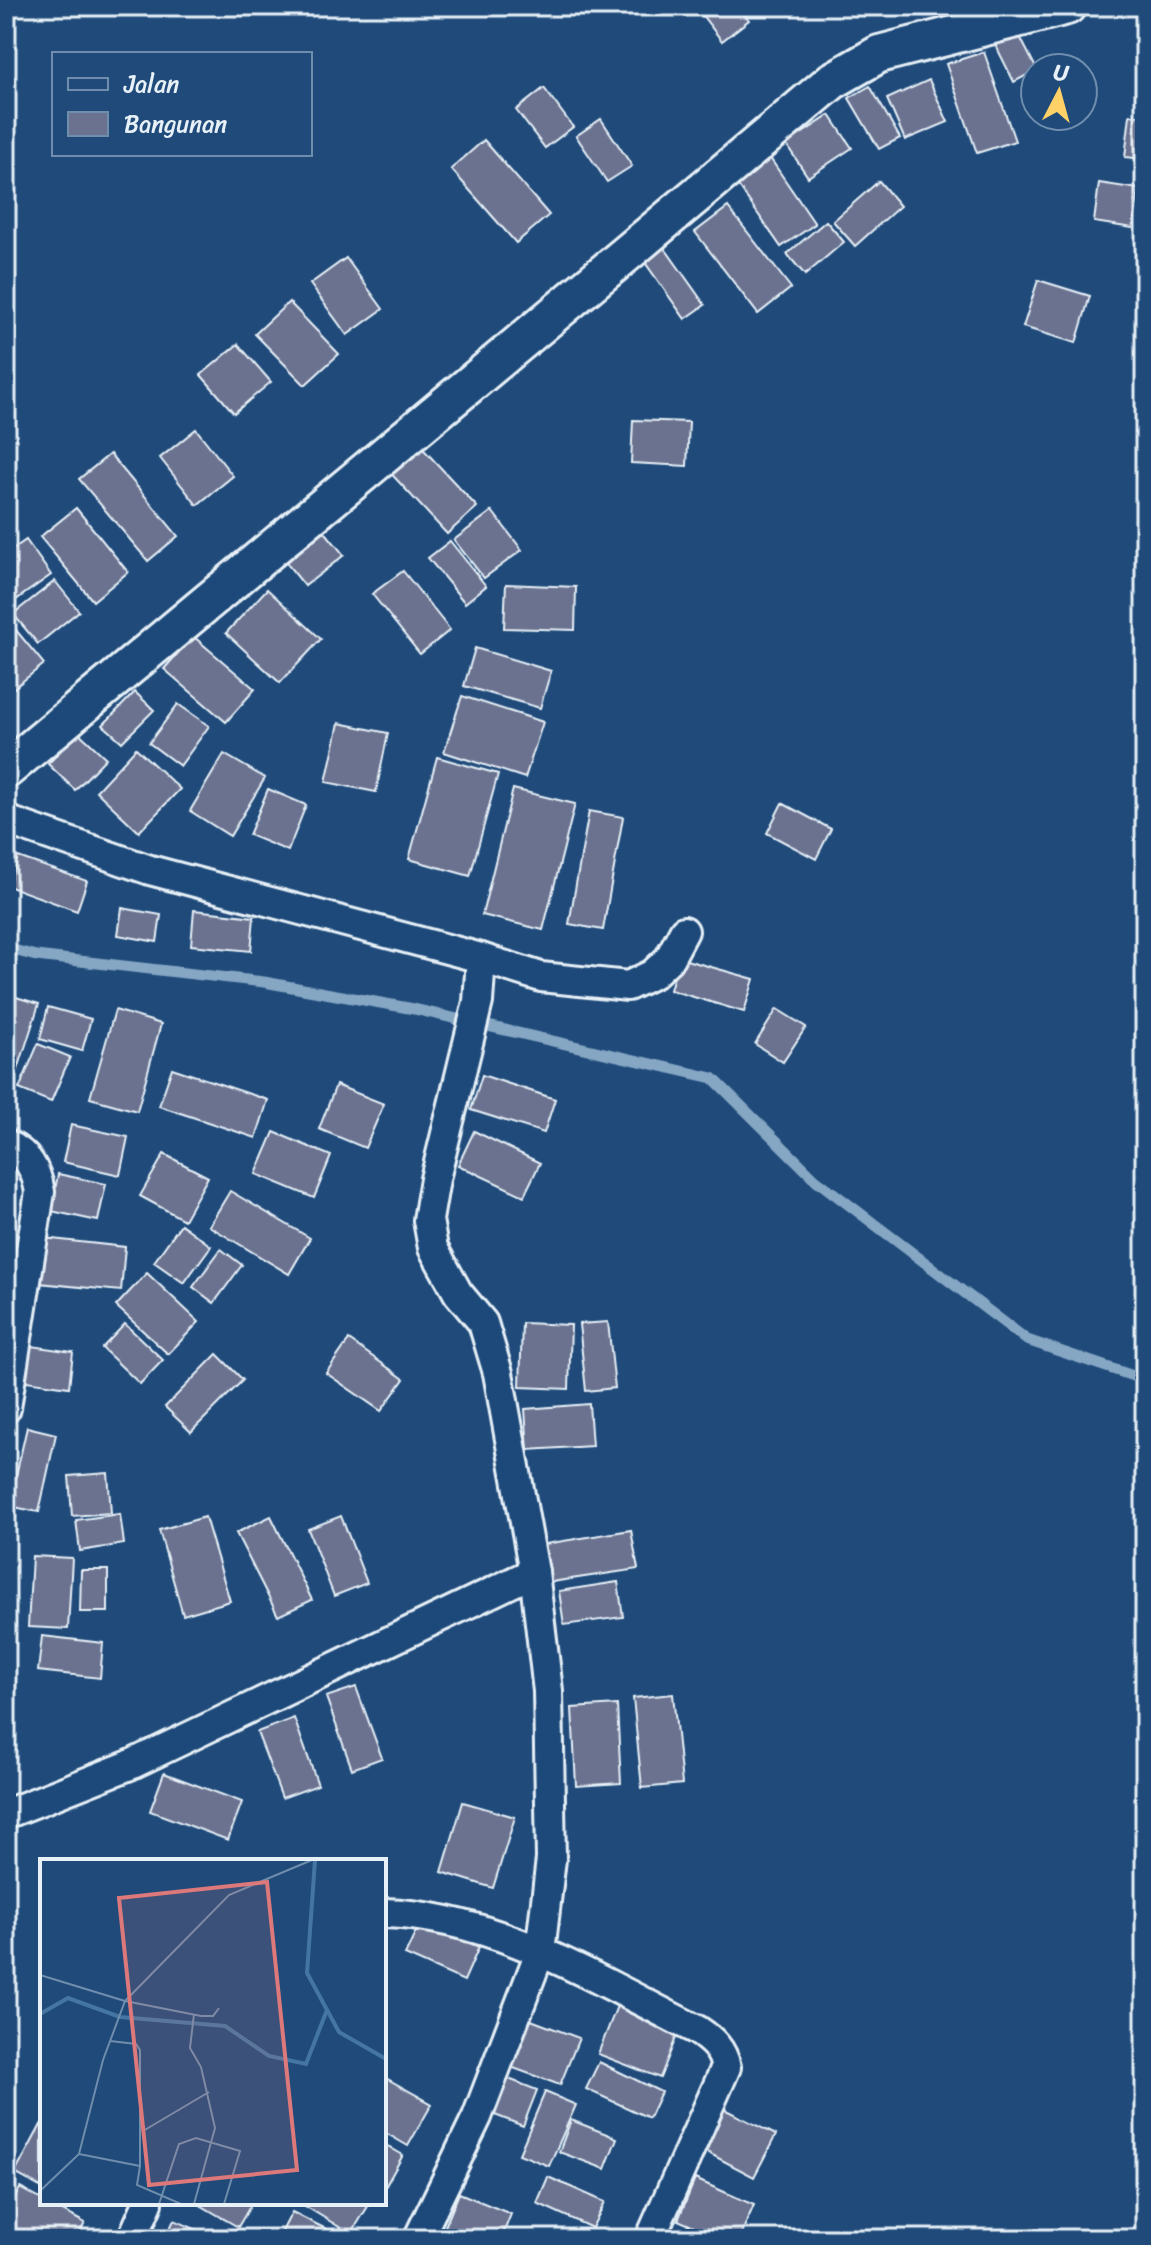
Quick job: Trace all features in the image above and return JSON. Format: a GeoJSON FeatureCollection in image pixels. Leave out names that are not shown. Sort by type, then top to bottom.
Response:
{"type":"FeatureCollection","features":[{"type":"Feature","properties":{"kind":"street"},"geometry":{"type":"LineString","coordinates":[[6,770],[330,498],[553,318],[832,81],[879,54],[1067,6]]}},
{"type":"Feature","properties":{"kind":"street"},"geometry":{"type":"LineString","coordinates":[[6,820],[150,870],[481,958],[541,977],[628,986],[653,974],[669,959],[684,931]]}},
{"type":"Feature","properties":{"kind":"street"},"geometry":{"type":"LineString","coordinates":[[418,2239],[477,2117],[540,1952],[551,1859],[548,1691],[534,1572],[498,1373],[483,1323],[458,1293],[433,1248],[428,1220],[478,1002],[481,958]]}},
{"type":"Feature","properties":{"kind":"street"},"geometry":{"type":"LineString","coordinates":[[6,1144],[23,1154],[33,1166],[40,1192],[6,1408]]}},
{"type":"Feature","properties":{"kind":"street"},"geometry":{"type":"LineString","coordinates":[[6,1814],[130,1765],[534,1572]]}},
{"type":"Feature","properties":{"kind":"street"},"geometry":{"type":"LineString","coordinates":[[386,1913],[449,1921],[540,1952],[697,2030],[713,2042],[724,2056],[726,2067],[650,2239]]}},
{"type":"Feature","properties":{"kind":"street"},"geometry":{"type":"LineString","coordinates":[[132,2239],[147,2205]]}},
{"type":"Feature","properties":{"kind":"building"},"geometry":{"type":"Polygon","coordinates":[[[695,6],[738,6],[749,20],[722,41],[695,6]]]}},
{"type":"Feature","properties":{"kind":"building"},"geometry":{"type":"Polygon","coordinates":[[[1016,29],[1028,52],[1019,52],[1019,79],[1014,82],[993,40],[1016,29]]]}},
{"type":"Feature","properties":{"kind":"building"},"geometry":{"type":"Polygon","coordinates":[[[984,52],[1015,141],[977,153],[946,64],[984,52]]]}},
{"type":"Feature","properties":{"kind":"building"},"geometry":{"type":"Polygon","coordinates":[[[929,80],[948,122],[905,140],[887,99],[929,80]]]}},
{"type":"Feature","properties":{"kind":"building"},"geometry":{"type":"Polygon","coordinates":[[[870,86],[900,138],[879,149],[849,98],[870,86]]]}},
{"type":"Feature","properties":{"kind":"building"},"geometry":{"type":"Polygon","coordinates":[[[544,88],[573,127],[545,148],[516,110],[544,88]]]}},
{"type":"Feature","properties":{"kind":"building"},"geometry":{"type":"Polygon","coordinates":[[[830,115],[852,148],[808,177],[786,144],[830,115]]]}},
{"type":"Feature","properties":{"kind":"building"},"geometry":{"type":"Polygon","coordinates":[[[1130,115],[1145,116],[1145,159],[1125,157],[1130,115]]]}},
{"type":"Feature","properties":{"kind":"building"},"geometry":{"type":"Polygon","coordinates":[[[601,119],[632,166],[607,182],[576,136],[601,119]]]}},
{"type":"Feature","properties":{"kind":"building"},"geometry":{"type":"Polygon","coordinates":[[[484,140],[549,215],[516,243],[451,169],[484,140]]]}},
{"type":"Feature","properties":{"kind":"building"},"geometry":{"type":"Polygon","coordinates":[[[770,158],[815,224],[781,247],[735,181],[770,158]]]}},
{"type":"Feature","properties":{"kind":"building"},"geometry":{"type":"Polygon","coordinates":[[[879,181],[900,206],[855,246],[833,221],[879,181]]]}},
{"type":"Feature","properties":{"kind":"building"},"geometry":{"type":"Polygon","coordinates":[[[1099,183],[1139,189],[1133,228],[1094,222],[1099,183]]]}},
{"type":"Feature","properties":{"kind":"building"},"geometry":{"type":"Polygon","coordinates":[[[728,207],[791,288],[758,314],[695,232],[728,207]]]}},
{"type":"Feature","properties":{"kind":"building"},"geometry":{"type":"Polygon","coordinates":[[[826,221],[844,242],[805,275],[787,254],[826,221]]]}},
{"type":"Feature","properties":{"kind":"building"},"geometry":{"type":"Polygon","coordinates":[[[659,240],[705,305],[685,319],[639,254],[659,240]]]}},
{"type":"Feature","properties":{"kind":"building"},"geometry":{"type":"Polygon","coordinates":[[[346,258],[383,309],[347,335],[310,284],[346,258]]]}},
{"type":"Feature","properties":{"kind":"building"},"geometry":{"type":"Polygon","coordinates":[[[1038,280],[1090,296],[1076,343],[1023,327],[1038,280]]]}},
{"type":"Feature","properties":{"kind":"building"},"geometry":{"type":"Polygon","coordinates":[[[289,302],[339,354],[305,385],[255,334],[289,302]]]}},
{"type":"Feature","properties":{"kind":"building"},"geometry":{"type":"Polygon","coordinates":[[[238,344],[271,382],[234,413],[201,375],[238,344]]]}},
{"type":"Feature","properties":{"kind":"building"},"geometry":{"type":"Polygon","coordinates":[[[633,420],[689,422],[687,466],[631,463],[633,420]]]}},
{"type":"Feature","properties":{"kind":"building"},"geometry":{"type":"Polygon","coordinates":[[[196,429],[233,476],[197,505],[160,458],[196,429]]]}},
{"type":"Feature","properties":{"kind":"building"},"geometry":{"type":"Polygon","coordinates":[[[414,439],[477,507],[447,534],[385,467],[414,439]]]}},
{"type":"Feature","properties":{"kind":"building"},"geometry":{"type":"Polygon","coordinates":[[[110,454],[178,536],[148,561],[79,479],[110,454]]]}},
{"type":"Feature","properties":{"kind":"building"},"geometry":{"type":"Polygon","coordinates":[[[76,508],[128,572],[93,601],[40,537],[76,508]]]}},
{"type":"Feature","properties":{"kind":"building"},"geometry":{"type":"Polygon","coordinates":[[[492,511],[522,550],[484,578],[454,540],[492,511]]]}},
{"type":"Feature","properties":{"kind":"building"},"geometry":{"type":"Polygon","coordinates":[[[318,523],[344,555],[305,586],[279,554],[318,523]]]}},
{"type":"Feature","properties":{"kind":"building"},"geometry":{"type":"Polygon","coordinates":[[[26,540],[51,575],[13,602],[6,592],[6,554],[26,540]]]}},
{"type":"Feature","properties":{"kind":"building"},"geometry":{"type":"Polygon","coordinates":[[[450,541],[486,586],[465,603],[428,558],[450,541]]]}},
{"type":"Feature","properties":{"kind":"building"},"geometry":{"type":"Polygon","coordinates":[[[403,571],[450,630],[420,654],[372,594],[403,571]]]}},
{"type":"Feature","properties":{"kind":"building"},"geometry":{"type":"Polygon","coordinates":[[[55,581],[79,611],[38,644],[13,614],[55,581]]]}},
{"type":"Feature","properties":{"kind":"building"},"geometry":{"type":"Polygon","coordinates":[[[506,584],[576,587],[575,630],[504,628],[506,584]]]}},
{"type":"Feature","properties":{"kind":"building"},"geometry":{"type":"Polygon","coordinates":[[[267,589],[321,639],[280,683],[226,633],[267,589]]]}},
{"type":"Feature","properties":{"kind":"building"},"geometry":{"type":"Polygon","coordinates":[[[6,618],[44,664],[9,692],[6,689],[6,618]]]}},
{"type":"Feature","properties":{"kind":"building"},"geometry":{"type":"Polygon","coordinates":[[[193,636],[255,689],[226,722],[164,669],[193,636]]]}},
{"type":"Feature","properties":{"kind":"building"},"geometry":{"type":"Polygon","coordinates":[[[475,648],[551,671],[540,708],[464,686],[475,648]]]}},
{"type":"Feature","properties":{"kind":"building"},"geometry":{"type":"Polygon","coordinates":[[[135,692],[154,710],[122,742],[103,725],[135,692]]]}},
{"type":"Feature","properties":{"kind":"building"},"geometry":{"type":"Polygon","coordinates":[[[462,696],[543,722],[525,778],[444,752],[462,696]]]}},
{"type":"Feature","properties":{"kind":"building"},"geometry":{"type":"Polygon","coordinates":[[[178,704],[209,726],[180,766],[149,743],[178,704]]]}},
{"type":"Feature","properties":{"kind":"building"},"geometry":{"type":"Polygon","coordinates":[[[339,723],[388,733],[376,792],[326,782],[339,723]]]}},
{"type":"Feature","properties":{"kind":"building"},"geometry":{"type":"Polygon","coordinates":[[[78,732],[106,758],[75,790],[48,764],[78,732]]]}},
{"type":"Feature","properties":{"kind":"building"},"geometry":{"type":"Polygon","coordinates":[[[136,748],[180,789],[139,832],[96,791],[136,748]]]}},
{"type":"Feature","properties":{"kind":"building"},"geometry":{"type":"Polygon","coordinates":[[[224,754],[265,778],[230,836],[190,811],[224,754]]]}},
{"type":"Feature","properties":{"kind":"building"},"geometry":{"type":"Polygon","coordinates":[[[437,757],[498,774],[470,876],[409,859],[437,757]]]}},
{"type":"Feature","properties":{"kind":"building"},"geometry":{"type":"Polygon","coordinates":[[[268,789],[306,805],[288,851],[249,835],[268,789]]]}},
{"type":"Feature","properties":{"kind":"building"},"geometry":{"type":"Polygon","coordinates":[[[513,789],[575,804],[543,930],[482,915],[513,789]]]}},
{"type":"Feature","properties":{"kind":"building"},"geometry":{"type":"Polygon","coordinates":[[[782,803],[831,829],[816,859],[767,833],[782,803]]]}},
{"type":"Feature","properties":{"kind":"building"},"geometry":{"type":"Polygon","coordinates":[[[589,811],[623,817],[603,930],[569,924],[589,811]]]}},
{"type":"Feature","properties":{"kind":"building"},"geometry":{"type":"Polygon","coordinates":[[[18,857],[87,881],[77,911],[8,886],[18,857]]]}},
{"type":"Feature","properties":{"kind":"building"},"geometry":{"type":"Polygon","coordinates":[[[122,908],[161,915],[157,942],[118,935],[122,908]]]}},
{"type":"Feature","properties":{"kind":"building"},"geometry":{"type":"Polygon","coordinates":[[[194,910],[254,917],[251,951],[191,945],[194,910]]]}},
{"type":"Feature","properties":{"kind":"building"},"geometry":{"type":"Polygon","coordinates":[[[679,958],[754,979],[744,1012],[670,990],[679,958]]]}},
{"type":"Feature","properties":{"kind":"building"},"geometry":{"type":"Polygon","coordinates":[[[6,994],[39,1004],[14,1082],[6,1079],[6,994]]]}},
{"type":"Feature","properties":{"kind":"building"},"geometry":{"type":"Polygon","coordinates":[[[48,1007],[91,1019],[82,1051],[40,1039],[48,1007]]]}},
{"type":"Feature","properties":{"kind":"building"},"geometry":{"type":"Polygon","coordinates":[[[777,1009],[806,1027],[783,1062],[755,1044],[777,1009]]]}},
{"type":"Feature","properties":{"kind":"building"},"geometry":{"type":"Polygon","coordinates":[[[115,1010],[161,1024],[137,1111],[90,1098],[115,1010]]]}},
{"type":"Feature","properties":{"kind":"building"},"geometry":{"type":"Polygon","coordinates":[[[38,1044],[70,1057],[51,1102],[19,1089],[38,1044]]]}},
{"type":"Feature","properties":{"kind":"building"},"geometry":{"type":"Polygon","coordinates":[[[172,1068],[268,1100],[256,1138],[159,1106],[172,1068]]]}},
{"type":"Feature","properties":{"kind":"building"},"geometry":{"type":"Polygon","coordinates":[[[482,1075],[555,1099],[544,1133],[471,1110],[482,1075]]]}},
{"type":"Feature","properties":{"kind":"building"},"geometry":{"type":"Polygon","coordinates":[[[336,1085],[384,1104],[365,1148],[319,1129],[336,1085]]]}},
{"type":"Feature","properties":{"kind":"building"},"geometry":{"type":"Polygon","coordinates":[[[71,1125],[128,1137],[120,1175],[63,1162],[71,1125]]]}},
{"type":"Feature","properties":{"kind":"building"},"geometry":{"type":"Polygon","coordinates":[[[474,1131],[540,1163],[524,1196],[458,1165],[474,1131]]]}},
{"type":"Feature","properties":{"kind":"building"},"geometry":{"type":"Polygon","coordinates":[[[274,1132],[331,1156],[314,1198],[256,1174],[274,1132]]]}},
{"type":"Feature","properties":{"kind":"building"},"geometry":{"type":"Polygon","coordinates":[[[164,1154],[208,1177],[184,1220],[140,1196],[164,1154]]]}},
{"type":"Feature","properties":{"kind":"building"},"geometry":{"type":"Polygon","coordinates":[[[58,1174],[106,1184],[98,1221],[51,1211],[58,1174]]]}},
{"type":"Feature","properties":{"kind":"building"},"geometry":{"type":"Polygon","coordinates":[[[230,1191],[310,1238],[289,1274],[209,1226],[230,1191]]]}},
{"type":"Feature","properties":{"kind":"building"},"geometry":{"type":"Polygon","coordinates":[[[181,1224],[211,1246],[184,1283],[154,1262],[181,1224]]]}},
{"type":"Feature","properties":{"kind":"building"},"geometry":{"type":"Polygon","coordinates":[[[43,1238],[125,1247],[121,1291],[39,1283],[43,1238]]]}},
{"type":"Feature","properties":{"kind":"building"},"geometry":{"type":"Polygon","coordinates":[[[221,1249],[242,1265],[214,1303],[193,1287],[221,1249]]]}},
{"type":"Feature","properties":{"kind":"building"},"geometry":{"type":"Polygon","coordinates":[[[147,1273],[199,1322],[168,1354],[116,1306],[147,1273]]]}},
{"type":"Feature","properties":{"kind":"building"},"geometry":{"type":"Polygon","coordinates":[[[608,1322],[615,1388],[586,1391],[579,1324],[608,1322]]]}},
{"type":"Feature","properties":{"kind":"building"},"geometry":{"type":"Polygon","coordinates":[[[522,1323],[571,1325],[569,1389],[520,1387],[522,1323]]]}},
{"type":"Feature","properties":{"kind":"building"},"geometry":{"type":"Polygon","coordinates":[[[125,1324],[163,1360],[140,1384],[102,1348],[125,1324]]]}},
{"type":"Feature","properties":{"kind":"building"},"geometry":{"type":"Polygon","coordinates":[[[349,1340],[404,1379],[381,1411],[326,1373],[349,1340]]]}},
{"type":"Feature","properties":{"kind":"building"},"geometry":{"type":"Polygon","coordinates":[[[31,1346],[73,1352],[69,1387],[26,1381],[31,1346]]]}},
{"type":"Feature","properties":{"kind":"building"},"geometry":{"type":"Polygon","coordinates":[[[217,1354],[243,1380],[191,1432],[165,1407],[217,1354]]]}},
{"type":"Feature","properties":{"kind":"building"},"geometry":{"type":"Polygon","coordinates":[[[589,1404],[592,1446],[528,1450],[525,1409],[589,1404]]]}},
{"type":"Feature","properties":{"kind":"building"},"geometry":{"type":"Polygon","coordinates":[[[27,1427],[56,1434],[39,1512],[9,1506],[27,1427]]]}},
{"type":"Feature","properties":{"kind":"building"},"geometry":{"type":"Polygon","coordinates":[[[108,1473],[111,1513],[72,1516],[69,1476],[108,1473]]]}},
{"type":"Feature","properties":{"kind":"building"},"geometry":{"type":"Polygon","coordinates":[[[120,1514],[124,1544],[80,1551],[76,1520],[120,1514]]]}},
{"type":"Feature","properties":{"kind":"building"},"geometry":{"type":"Polygon","coordinates":[[[271,1516],[312,1600],[278,1616],[236,1533],[271,1516]]]}},
{"type":"Feature","properties":{"kind":"building"},"geometry":{"type":"Polygon","coordinates":[[[341,1516],[367,1583],[334,1596],[308,1529],[341,1516]]]}},
{"type":"Feature","properties":{"kind":"building"},"geometry":{"type":"Polygon","coordinates":[[[205,1517],[230,1601],[183,1615],[159,1530],[205,1517]]]}},
{"type":"Feature","properties":{"kind":"building"},"geometry":{"type":"Polygon","coordinates":[[[631,1530],[638,1569],[551,1582],[545,1544],[631,1530]]]}},
{"type":"Feature","properties":{"kind":"building"},"geometry":{"type":"Polygon","coordinates":[[[32,1556],[72,1558],[68,1629],[28,1627],[32,1556]]]}},
{"type":"Feature","properties":{"kind":"building"},"geometry":{"type":"Polygon","coordinates":[[[81,1570],[108,1570],[108,1612],[80,1612],[81,1570]]]}},
{"type":"Feature","properties":{"kind":"building"},"geometry":{"type":"Polygon","coordinates":[[[618,1582],[623,1617],[564,1625],[559,1591],[618,1582]]]}},
{"type":"Feature","properties":{"kind":"building"},"geometry":{"type":"Polygon","coordinates":[[[42,1636],[103,1643],[100,1678],[38,1671],[42,1636]]]}},
{"type":"Feature","properties":{"kind":"building"},"geometry":{"type":"Polygon","coordinates":[[[356,1687],[382,1758],[352,1769],[326,1697],[356,1687]]]}},
{"type":"Feature","properties":{"kind":"building"},"geometry":{"type":"Polygon","coordinates":[[[673,1694],[682,1784],[642,1788],[633,1698],[673,1694]]]}},
{"type":"Feature","properties":{"kind":"building"},"geometry":{"type":"Polygon","coordinates":[[[617,1705],[621,1783],[576,1786],[572,1708],[617,1705]]]}},
{"type":"Feature","properties":{"kind":"building"},"geometry":{"type":"Polygon","coordinates":[[[294,1718],[318,1785],[282,1798],[257,1732],[294,1718]]]}},
{"type":"Feature","properties":{"kind":"building"},"geometry":{"type":"Polygon","coordinates":[[[164,1773],[242,1802],[228,1840],[150,1811],[164,1773]]]}},
{"type":"Feature","properties":{"kind":"building"},"geometry":{"type":"Polygon","coordinates":[[[463,1802],[515,1817],[493,1888],[442,1872],[463,1802]]]}},
{"type":"Feature","properties":{"kind":"building"},"geometry":{"type":"Polygon","coordinates":[[[421,1921],[479,1947],[464,1981],[405,1955],[421,1921]]]}},
{"type":"Feature","properties":{"kind":"building"},"geometry":{"type":"Polygon","coordinates":[[[617,2006],[679,2030],[660,2078],[598,2054],[617,2006]]]}},
{"type":"Feature","properties":{"kind":"building"},"geometry":{"type":"Polygon","coordinates":[[[523,2017],[579,2038],[560,2085],[505,2065],[523,2017]]]}},
{"type":"Feature","properties":{"kind":"building"},"geometry":{"type":"Polygon","coordinates":[[[599,2062],[661,2092],[649,2118],[586,2089],[599,2062]]]}},
{"type":"Feature","properties":{"kind":"building"},"geometry":{"type":"Polygon","coordinates":[[[501,2076],[537,2090],[523,2126],[487,2112],[501,2076]]]}},
{"type":"Feature","properties":{"kind":"building"},"geometry":{"type":"Polygon","coordinates":[[[386,2078],[432,2104],[408,2146],[386,2133],[386,2078]]]}},
{"type":"Feature","properties":{"kind":"building"},"geometry":{"type":"Polygon","coordinates":[[[545,2092],[576,2105],[549,2166],[519,2154],[545,2092]]]}},
{"type":"Feature","properties":{"kind":"building"},"geometry":{"type":"Polygon","coordinates":[[[6,2096],[15,2100],[6,2120],[6,2096]]]}},
{"type":"Feature","properties":{"kind":"building"},"geometry":{"type":"Polygon","coordinates":[[[720,2107],[776,2135],[754,2177],[699,2148],[720,2107]]]}},
{"type":"Feature","properties":{"kind":"building"},"geometry":{"type":"Polygon","coordinates":[[[571,2120],[617,2138],[605,2169],[559,2152],[571,2120]]]}},
{"type":"Feature","properties":{"kind":"building"},"geometry":{"type":"Polygon","coordinates":[[[40,2127],[40,2187],[15,2173],[40,2127]]]}},
{"type":"Feature","properties":{"kind":"building"},"geometry":{"type":"Polygon","coordinates":[[[386,2145],[403,2155],[386,2185],[386,2145]]]}},
{"type":"Feature","properties":{"kind":"building"},"geometry":{"type":"Polygon","coordinates":[[[548,2177],[605,2202],[592,2228],[537,2203],[548,2177]]]}},
{"type":"Feature","properties":{"kind":"building"},"geometry":{"type":"Polygon","coordinates":[[[695,2179],[754,2205],[739,2239],[722,2239],[678,2220],[695,2179]]]}},
{"type":"Feature","properties":{"kind":"building"},"geometry":{"type":"Polygon","coordinates":[[[20,2188],[40,2199],[40,2205],[52,2205],[85,2223],[76,2239],[17,2239],[6,2233],[6,2215],[20,2188]]]}},
{"type":"Feature","properties":{"kind":"building"},"geometry":{"type":"Polygon","coordinates":[[[459,2193],[511,2214],[501,2239],[470,2239],[444,2229],[459,2193]]]}},
{"type":"Feature","properties":{"kind":"building"},"geometry":{"type":"Polygon","coordinates":[[[200,2205],[251,2205],[238,2227],[200,2205]]]}},
{"type":"Feature","properties":{"kind":"building"},"geometry":{"type":"Polygon","coordinates":[[[303,2205],[369,2205],[351,2234],[303,2205]]]}},
{"type":"Feature","properties":{"kind":"building"},"geometry":{"type":"Polygon","coordinates":[[[292,2212],[346,2239],[278,2239],[292,2212]]]}},
{"type":"Feature","properties":{"kind":"building"},"geometry":{"type":"Polygon","coordinates":[[[174,2220],[218,2239],[165,2239],[174,2220]]]}},
{"type":"Feature","properties":{"kind":"waterway"},"geometry":{"type":"LineString","coordinates":[[6,948],[36,956],[264,982],[414,1009],[713,1078],[815,1179],[1027,1340],[1145,1380]]}}]}
